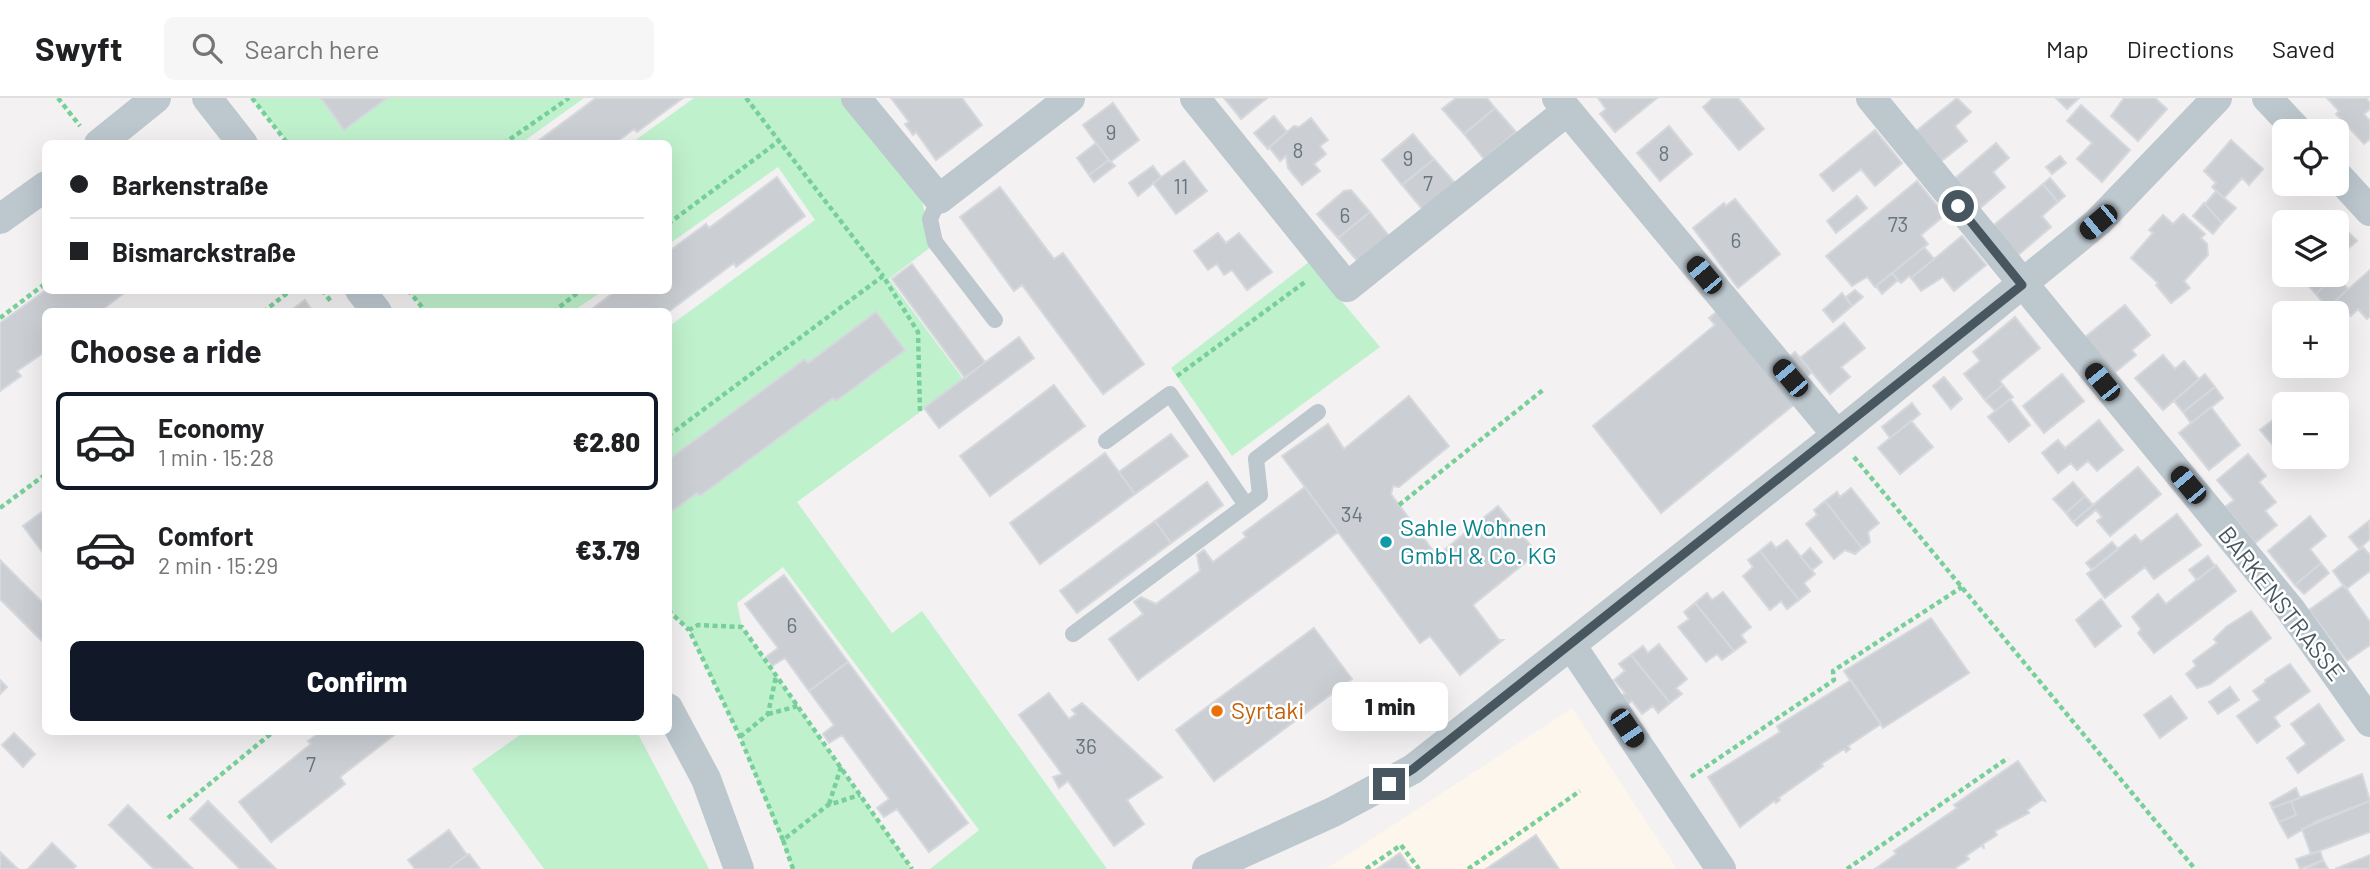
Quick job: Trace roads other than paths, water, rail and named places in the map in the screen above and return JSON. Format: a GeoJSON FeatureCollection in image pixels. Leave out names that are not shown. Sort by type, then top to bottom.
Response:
{"type":"FeatureCollection","features":[{"type":"Feature","properties":{"kind":"street"},"geometry":{"type":"LineString","coordinates":[[92,139],[156,98]]}},
{"type":"Feature","properties":{"kind":"street"},"geometry":{"type":"LineString","coordinates":[[207,98],[240,140]]}},
{"type":"Feature","properties":{"kind":"street"},"geometry":{"type":"LineString","coordinates":[[856,98],[939,199],[1070,98]]}},
{"type":"Feature","properties":{"kind":"street"},"geometry":{"type":"LineString","coordinates":[[1195,98],[1338,276],[1562,105],[1837,435]]}},
{"type":"Feature","properties":{"kind":"street","name":"BARKENSTRASSE"},"geometry":{"type":"LineString","coordinates":[[1871,98],[2290,609],[2370,722]]}},
{"type":"Feature","properties":{"kind":"street"},"geometry":{"type":"LineString","coordinates":[[1207,869],[1333,812],[1413,769],[1837,435],[2098,222],[2217,98]]}},
{"type":"Feature","properties":{"kind":"street"},"geometry":{"type":"LineString","coordinates":[[2267,98],[2287,119]]}},
{"type":"Feature","properties":{"kind":"street"},"geometry":{"type":"LineString","coordinates":[[2349,188],[2370,211]]}},
{"type":"Feature","properties":{"kind":"street"},"geometry":{"type":"LineString","coordinates":[[0,219],[42,189]]}},
{"type":"Feature","properties":{"kind":"street"},"geometry":{"type":"LineString","coordinates":[[363,294],[374,308]]}},
{"type":"Feature","properties":{"kind":"street"},"geometry":{"type":"LineString","coordinates":[[1571,645],[1721,869]]}},
{"type":"Feature","properties":{"kind":"street"},"geometry":{"type":"LineString","coordinates":[[672,715],[706,779],[739,869]]}},
{"type":"Feature","properties":{"kind":"lane"},"geometry":{"type":"LineString","coordinates":[[939,199],[930,219],[935,242],[995,320]]}},
{"type":"Feature","properties":{"kind":"lane"},"geometry":{"type":"LineString","coordinates":[[1106,441],[1170,394],[1247,505]]}},
{"type":"Feature","properties":{"kind":"lane"},"geometry":{"type":"LineString","coordinates":[[1073,634],[1260,495],[1256,459],[1318,412]]}},
{"type":"Feature","properties":{"kind":"place","name":"Sahle Wohnen GmbH & Co. KG"},"geometry":{"type":"Point","coordinates":[1386,542]}},
{"type":"Feature","properties":{"kind":"place","name":"Syrtaki"},"geometry":{"type":"Point","coordinates":[1217,711]}}]}
